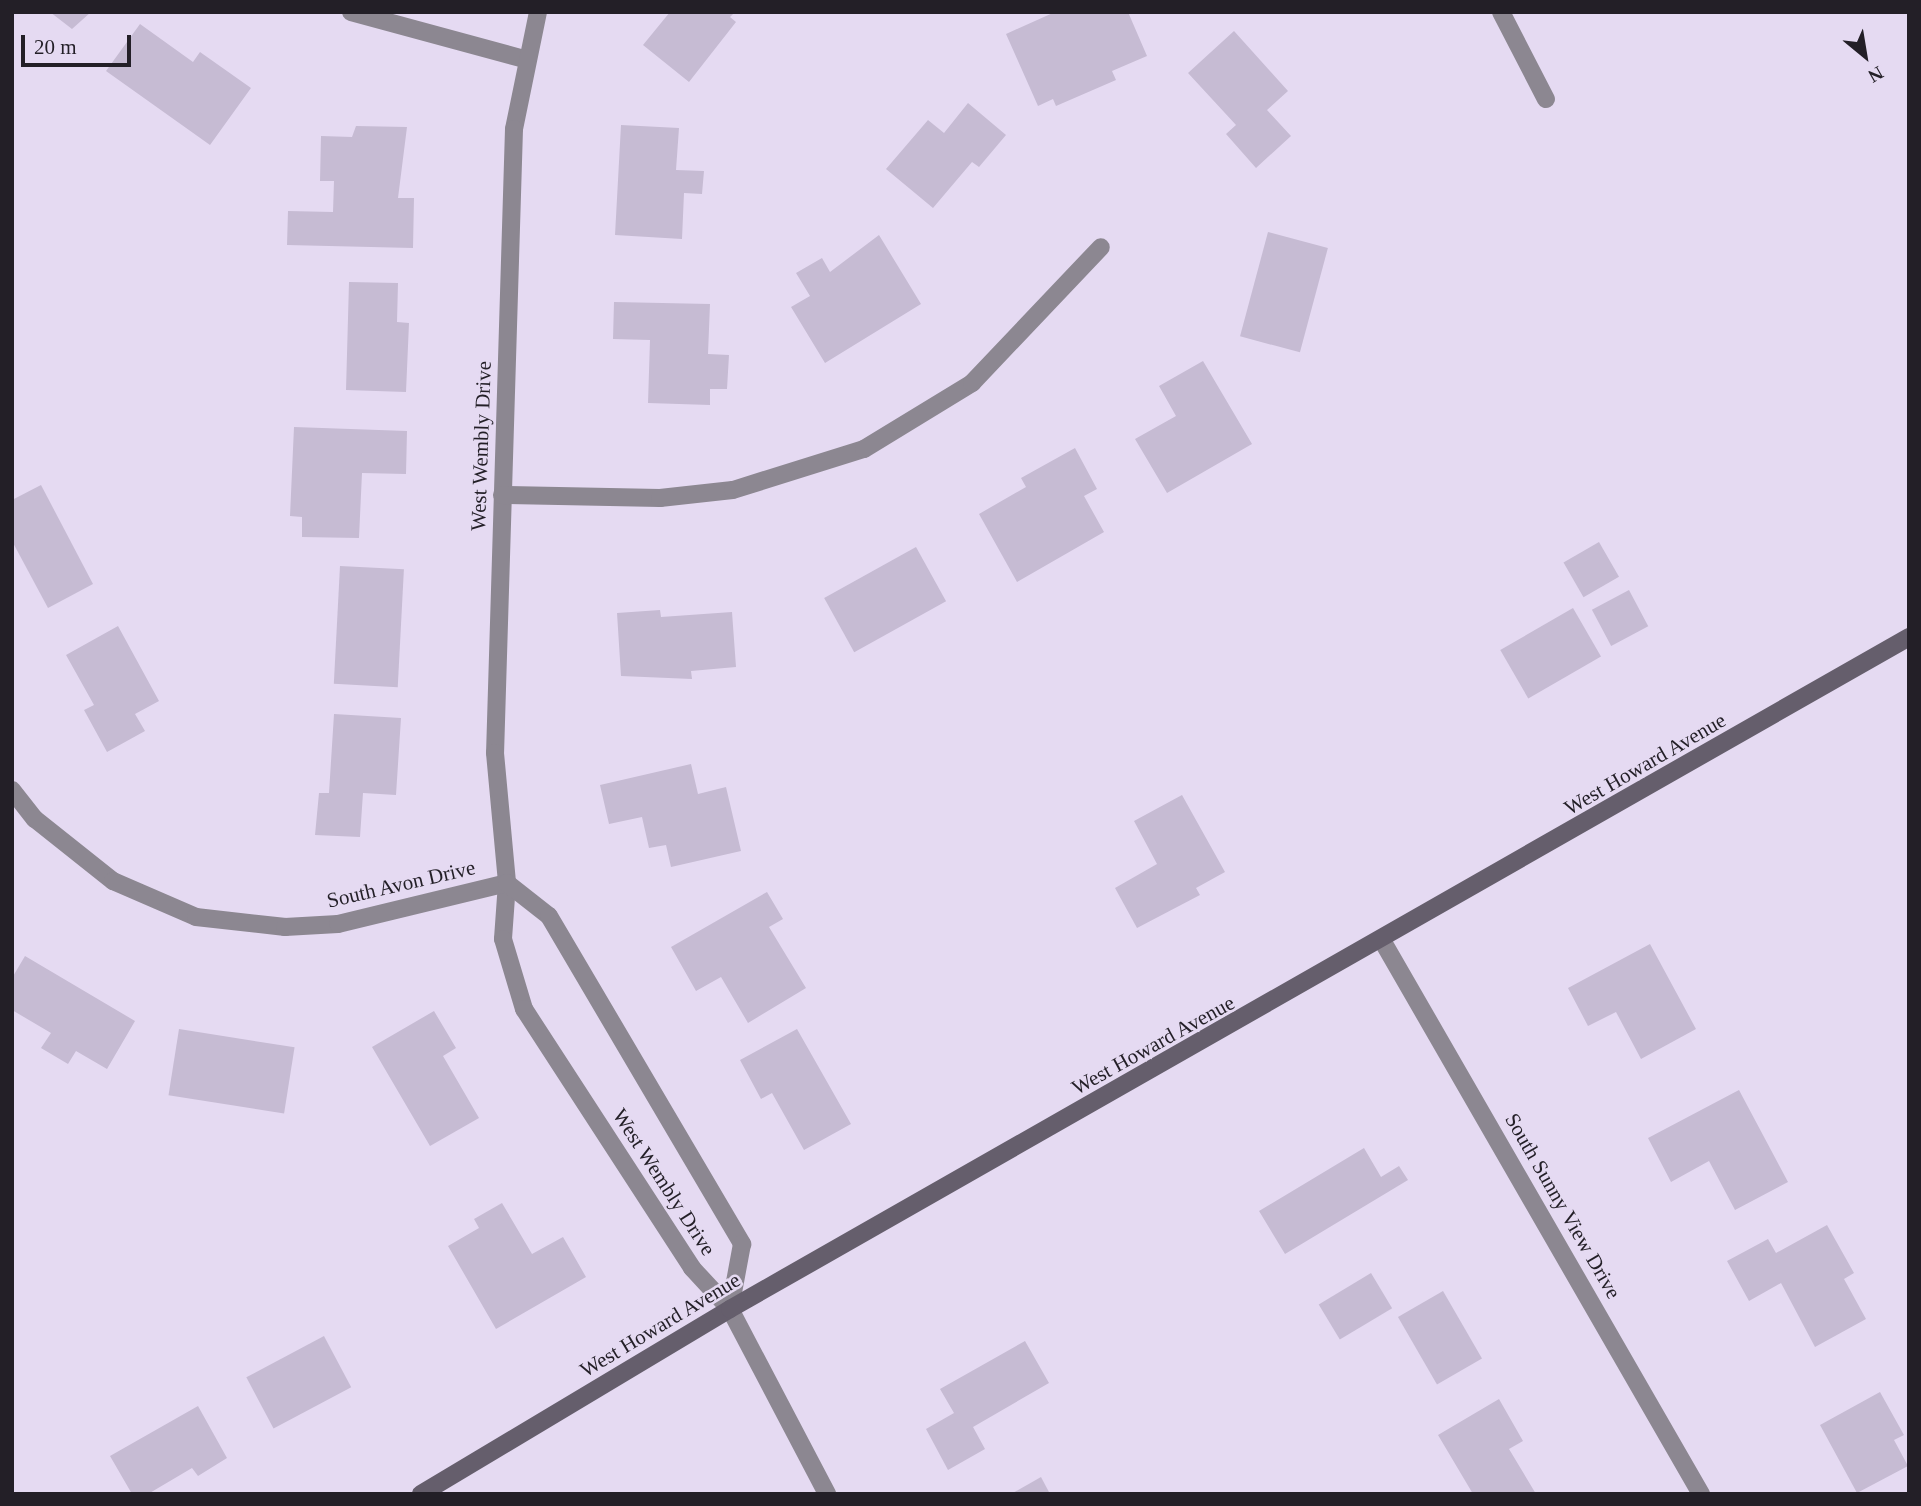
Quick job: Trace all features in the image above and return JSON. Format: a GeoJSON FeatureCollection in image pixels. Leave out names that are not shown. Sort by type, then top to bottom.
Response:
{"type":"FeatureCollection","features":[{"type":"Feature","properties":{"kind":"street"},"geometry":{"type":"LineString","coordinates":[[351,12],[524,59]]}},
{"type":"Feature","properties":{"kind":"street","name":"West Wembly Drive"},"geometry":{"type":"LineString","coordinates":[[538,12],[524,59],[514,129],[495,753],[507,883],[502,939],[524,1009],[692,1268],[730,1309]]}},
{"type":"Feature","properties":{"kind":"street"},"geometry":{"type":"LineString","coordinates":[[1501,12],[1546,99]]}},
{"type":"Feature","properties":{"kind":"street"},"geometry":{"type":"LineString","coordinates":[[502,495],[660,498],[733,490],[864,449],[972,383],[1101,247]]}},
{"type":"Feature","properties":{"kind":"street","name":"West Howard Avenue"},"geometry":{"type":"LineString","coordinates":[[421,1494],[730,1309],[1383,942],[1909,638]]}},
{"type":"Feature","properties":{"kind":"street","name":"South Avon Drive"},"geometry":{"type":"LineString","coordinates":[[12,790],[62,844],[113,881],[206,919],[285,927],[338,924],[507,883]]}},
{"type":"Feature","properties":{"kind":"street","name":"West Wembly Drive"},"geometry":{"type":"LineString","coordinates":[[507,883],[550,916],[742,1244],[730,1309]]}},
{"type":"Feature","properties":{"kind":"street","name":"South Sunny View Drive"},"geometry":{"type":"LineString","coordinates":[[1383,942],[1701,1494]]}},
{"type":"Feature","properties":{"kind":"street"},"geometry":{"type":"LineString","coordinates":[[730,1309],[827,1494]]}},
{"type":"Feature","properties":{"kind":"building"},"geometry":{"type":"Polygon","coordinates":[[[50,12],[91,12],[72,29],[50,12]]]}},
{"type":"Feature","properties":{"kind":"building"},"geometry":{"type":"Polygon","coordinates":[[[670,12],[735,12],[730,17],[736,22],[689,82],[643,45],[670,12]]]}},
{"type":"Feature","properties":{"kind":"building"},"geometry":{"type":"Polygon","coordinates":[[[1055,12],[1128,12],[1147,56],[1112,71],[1116,80],[1056,106],[1053,99],[1038,106],[1006,34],[1055,12]]]}},
{"type":"Feature","properties":{"kind":"building"},"geometry":{"type":"Polygon","coordinates":[[[140,24],[193,62],[200,52],[251,88],[210,145],[106,71],[140,24]]]}},
{"type":"Feature","properties":{"kind":"building"},"geometry":{"type":"Polygon","coordinates":[[[1234,31],[1288,91],[1267,110],[1291,136],[1256,168],[1226,134],[1236,125],[1188,73],[1234,31]]]}},
{"type":"Feature","properties":{"kind":"building"},"geometry":{"type":"Polygon","coordinates":[[[968,103],[1006,135],[979,167],[972,162],[933,208],[886,169],[928,120],[944,133],[968,103]]]}},
{"type":"Feature","properties":{"kind":"building"},"geometry":{"type":"Polygon","coordinates":[[[621,125],[679,128],[676,170],[704,171],[702,194],[684,193],[682,239],[615,235],[621,125]]]}},
{"type":"Feature","properties":{"kind":"building"},"geometry":{"type":"Polygon","coordinates":[[[356,126],[407,127],[398,198],[414,198],[413,248],[287,245],[288,211],[333,212],[334,181],[320,181],[321,136],[352,137],[356,126]]]}},
{"type":"Feature","properties":{"kind":"building"},"geometry":{"type":"Polygon","coordinates":[[[1268,232],[1328,248],[1300,352],[1240,336],[1268,232]]]}},
{"type":"Feature","properties":{"kind":"building"},"geometry":{"type":"Polygon","coordinates":[[[879,235],[921,304],[825,363],[791,307],[810,296],[796,273],[822,258],[830,272],[879,235]]]}},
{"type":"Feature","properties":{"kind":"building"},"geometry":{"type":"Polygon","coordinates":[[[349,282],[398,283],[397,322],[409,323],[406,392],[346,390],[349,282]]]}},
{"type":"Feature","properties":{"kind":"building"},"geometry":{"type":"Polygon","coordinates":[[[614,302],[710,304],[708,354],[729,355],[727,389],[710,389],[710,405],[648,403],[650,340],[613,339],[614,302]]]}},
{"type":"Feature","properties":{"kind":"building"},"geometry":{"type":"Polygon","coordinates":[[[1203,361],[1252,444],[1167,493],[1135,439],[1176,416],[1159,386],[1203,361]]]}},
{"type":"Feature","properties":{"kind":"building"},"geometry":{"type":"Polygon","coordinates":[[[294,427],[407,431],[406,474],[362,473],[359,538],[302,537],[302,517],[290,516],[294,427]]]}},
{"type":"Feature","properties":{"kind":"building"},"geometry":{"type":"Polygon","coordinates":[[[1075,448],[1097,489],[1084,496],[1104,532],[1017,582],[979,514],[1026,487],[1021,478],[1075,448]]]}},
{"type":"Feature","properties":{"kind":"building"},"geometry":{"type":"Polygon","coordinates":[[[41,485],[93,584],[48,608],[12,541],[12,500],[41,485]]]}},
{"type":"Feature","properties":{"kind":"building"},"geometry":{"type":"Polygon","coordinates":[[[1599,542],[1619,577],[1583,597],[1563,562],[1599,542]]]}},
{"type":"Feature","properties":{"kind":"building"},"geometry":{"type":"Polygon","coordinates":[[[916,547],[946,601],[854,652],[824,598],[916,547]]]}},
{"type":"Feature","properties":{"kind":"building"},"geometry":{"type":"Polygon","coordinates":[[[340,566],[404,569],[398,687],[334,684],[340,566]]]}},
{"type":"Feature","properties":{"kind":"building"},"geometry":{"type":"Polygon","coordinates":[[[1629,590],[1648,626],[1611,646],[1592,610],[1629,590]]]}},
{"type":"Feature","properties":{"kind":"building"},"geometry":{"type":"Polygon","coordinates":[[[1573,608],[1601,656],[1528,698],[1500,650],[1573,608]]]}},
{"type":"Feature","properties":{"kind":"building"},"geometry":{"type":"Polygon","coordinates":[[[660,610],[661,617],[732,612],[736,667],[691,671],[692,679],[621,676],[617,613],[660,610]]]}},
{"type":"Feature","properties":{"kind":"building"},"geometry":{"type":"Polygon","coordinates":[[[118,626],[159,701],[135,714],[145,731],[107,752],[84,710],[94,705],[66,655],[118,626]]]}},
{"type":"Feature","properties":{"kind":"building"},"geometry":{"type":"Polygon","coordinates":[[[334,714],[401,718],[396,795],[363,793],[360,837],[315,835],[319,793],[329,793],[334,714]]]}},
{"type":"Feature","properties":{"kind":"building"},"geometry":{"type":"Polygon","coordinates":[[[691,764],[698,794],[726,787],[741,851],[671,867],[666,845],[649,848],[642,817],[609,824],[600,785],[691,764]]]}},
{"type":"Feature","properties":{"kind":"building"},"geometry":{"type":"Polygon","coordinates":[[[1182,795],[1225,872],[1196,888],[1200,895],[1137,928],[1115,888],[1157,864],[1134,821],[1182,795]]]}},
{"type":"Feature","properties":{"kind":"building"},"geometry":{"type":"Polygon","coordinates":[[[767,892],[783,919],[769,927],[806,988],[748,1023],[721,977],[696,991],[671,947],[767,892]]]}},
{"type":"Feature","properties":{"kind":"building"},"geometry":{"type":"Polygon","coordinates":[[[1650,944],[1696,1029],[1641,1059],[1616,1012],[1588,1026],[1568,988],[1650,944]]]}},
{"type":"Feature","properties":{"kind":"building"},"geometry":{"type":"Polygon","coordinates":[[[25,956],[135,1021],[107,1069],[76,1051],[68,1064],[41,1048],[51,1033],[12,1010],[12,978],[25,956]]]}},
{"type":"Feature","properties":{"kind":"building"},"geometry":{"type":"Polygon","coordinates":[[[434,1011],[456,1048],[443,1056],[479,1118],[430,1146],[372,1047],[434,1011]]]}},
{"type":"Feature","properties":{"kind":"building"},"geometry":{"type":"Polygon","coordinates":[[[179,1029],[295,1047],[284,1113],[169,1095],[179,1029]]]}},
{"type":"Feature","properties":{"kind":"building"},"geometry":{"type":"Polygon","coordinates":[[[797,1029],[851,1124],[804,1150],[772,1093],[761,1099],[740,1060],[797,1029]]]}},
{"type":"Feature","properties":{"kind":"building"},"geometry":{"type":"Polygon","coordinates":[[[1739,1090],[1788,1182],[1735,1210],[1709,1161],[1671,1182],[1648,1138],[1739,1090]]]}},
{"type":"Feature","properties":{"kind":"building"},"geometry":{"type":"Polygon","coordinates":[[[1364,1148],[1381,1177],[1399,1166],[1408,1180],[1285,1254],[1259,1211],[1364,1148]]]}},
{"type":"Feature","properties":{"kind":"building"},"geometry":{"type":"Polygon","coordinates":[[[502,1203],[532,1254],[563,1237],[586,1277],[496,1329],[448,1246],[479,1228],[474,1219],[502,1203]]]}},
{"type":"Feature","properties":{"kind":"building"},"geometry":{"type":"Polygon","coordinates":[[[1827,1225],[1854,1273],[1844,1279],[1866,1319],[1815,1347],[1781,1283],[1749,1301],[1727,1261],[1768,1239],[1776,1253],[1827,1225]]]}},
{"type":"Feature","properties":{"kind":"building"},"geometry":{"type":"Polygon","coordinates":[[[1371,1273],[1392,1308],[1340,1340],[1319,1304],[1371,1273]]]}},
{"type":"Feature","properties":{"kind":"building"},"geometry":{"type":"Polygon","coordinates":[[[1443,1291],[1482,1359],[1437,1385],[1398,1317],[1443,1291]]]}},
{"type":"Feature","properties":{"kind":"building"},"geometry":{"type":"Polygon","coordinates":[[[324,1336],[351,1387],[274,1429],[246,1377],[324,1336]]]}},
{"type":"Feature","properties":{"kind":"building"},"geometry":{"type":"Polygon","coordinates":[[[1025,1341],[1049,1383],[973,1427],[985,1449],[948,1470],[926,1429],[954,1413],[940,1389],[1025,1341]]]}},
{"type":"Feature","properties":{"kind":"building"},"geometry":{"type":"Polygon","coordinates":[[[1880,1392],[1904,1435],[1894,1440],[1908,1466],[1857,1493],[1820,1425],[1880,1392]]]}},
{"type":"Feature","properties":{"kind":"building"},"geometry":{"type":"Polygon","coordinates":[[[1499,1399],[1523,1441],[1509,1449],[1536,1494],[1473,1494],[1438,1435],[1499,1399]]]}},
{"type":"Feature","properties":{"kind":"building"},"geometry":{"type":"Polygon","coordinates":[[[198,1406],[227,1458],[198,1476],[192,1468],[148,1494],[132,1494],[110,1456],[198,1406]]]}},
{"type":"Feature","properties":{"kind":"building"},"geometry":{"type":"Polygon","coordinates":[[[1041,1477],[1050,1494],[1011,1494],[1041,1477]]]}}]}
